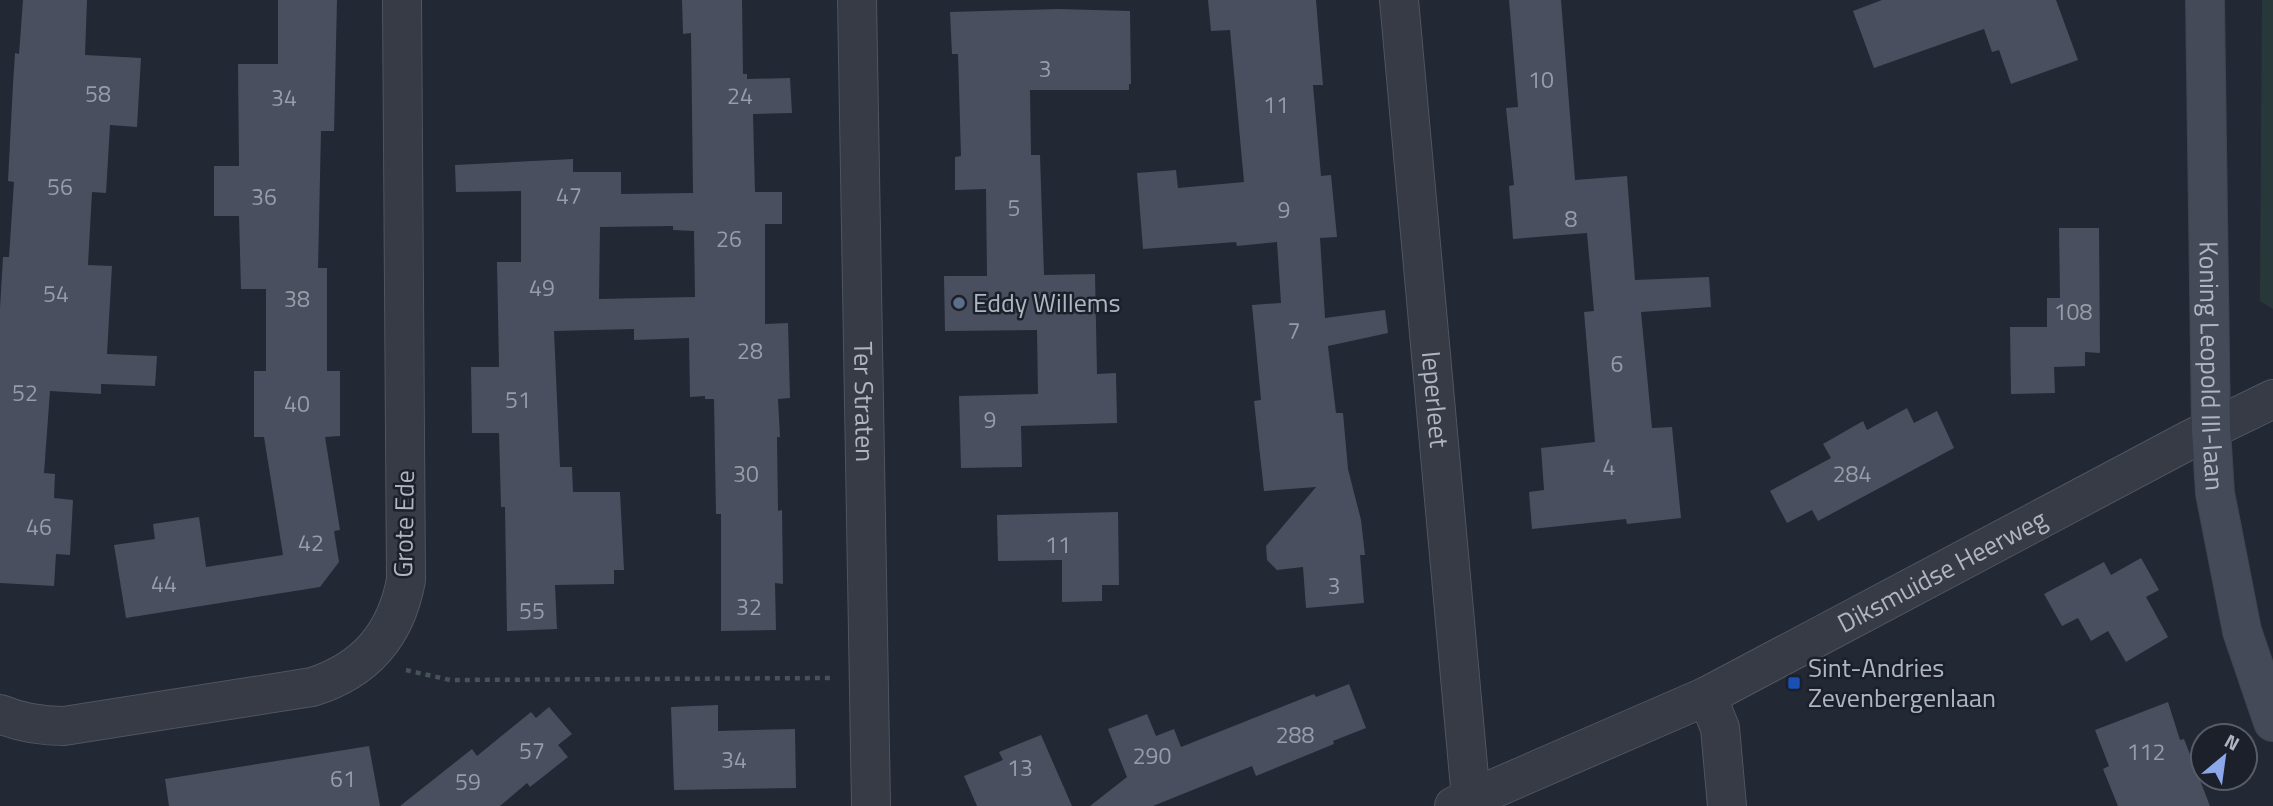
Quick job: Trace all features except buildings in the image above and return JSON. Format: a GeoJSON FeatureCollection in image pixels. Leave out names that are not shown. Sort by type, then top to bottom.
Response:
{"type":"FeatureCollection","features":[{"type":"Feature","properties":{"kind":"street","name":"Grote Ede"},"geometry":{"type":"LineString","coordinates":[[0,714],[34,724],[64,726],[312,687],[337,678],[364,660],[383,639],[396,616],[406,580],[402,0]]}},
{"type":"Feature","properties":{"kind":"street","name":"Ter Straten"},"geometry":{"type":"LineString","coordinates":[[857,0],[871,806]]}},
{"type":"Feature","properties":{"kind":"street","name":"Ieperleet"},"geometry":{"type":"LineString","coordinates":[[1399,0],[1463,803]]}},
{"type":"Feature","properties":{"kind":"street","name":"Koning Leopold III-laan"},"geometry":{"type":"LineString","coordinates":[[2205,0],[2211,429],[2216,493],[2242,631],[2273,722]]}},
{"type":"Feature","properties":{"kind":"street","name":"Diksmuidse Heerweg"},"geometry":{"type":"LineString","coordinates":[[1463,803],[1707,696],[2211,429],[2273,399]]}},
{"type":"Feature","properties":{"kind":"street"},"geometry":{"type":"LineString","coordinates":[[1707,696],[1720,728],[1727,806]]}},
{"type":"Feature","properties":{"kind":"path"},"geometry":{"type":"LineString","coordinates":[[364,660],[450,680],[869,677]]}},
{"type":"Feature","properties":{"kind":"shaded area"},"geometry":{"type":"Polygon","coordinates":[[[2262,0],[2273,0],[2273,309],[2260,301],[2262,0]]]}},
{"type":"Feature","properties":{"kind":"place","name":"Eddy Willems"},"geometry":{"type":"Point","coordinates":[959,303]}},
{"type":"Feature","properties":{"kind":"place","name":"Sint-Andries Zevenbergenlaan"},"geometry":{"type":"Point","coordinates":[1794,683]}}]}
